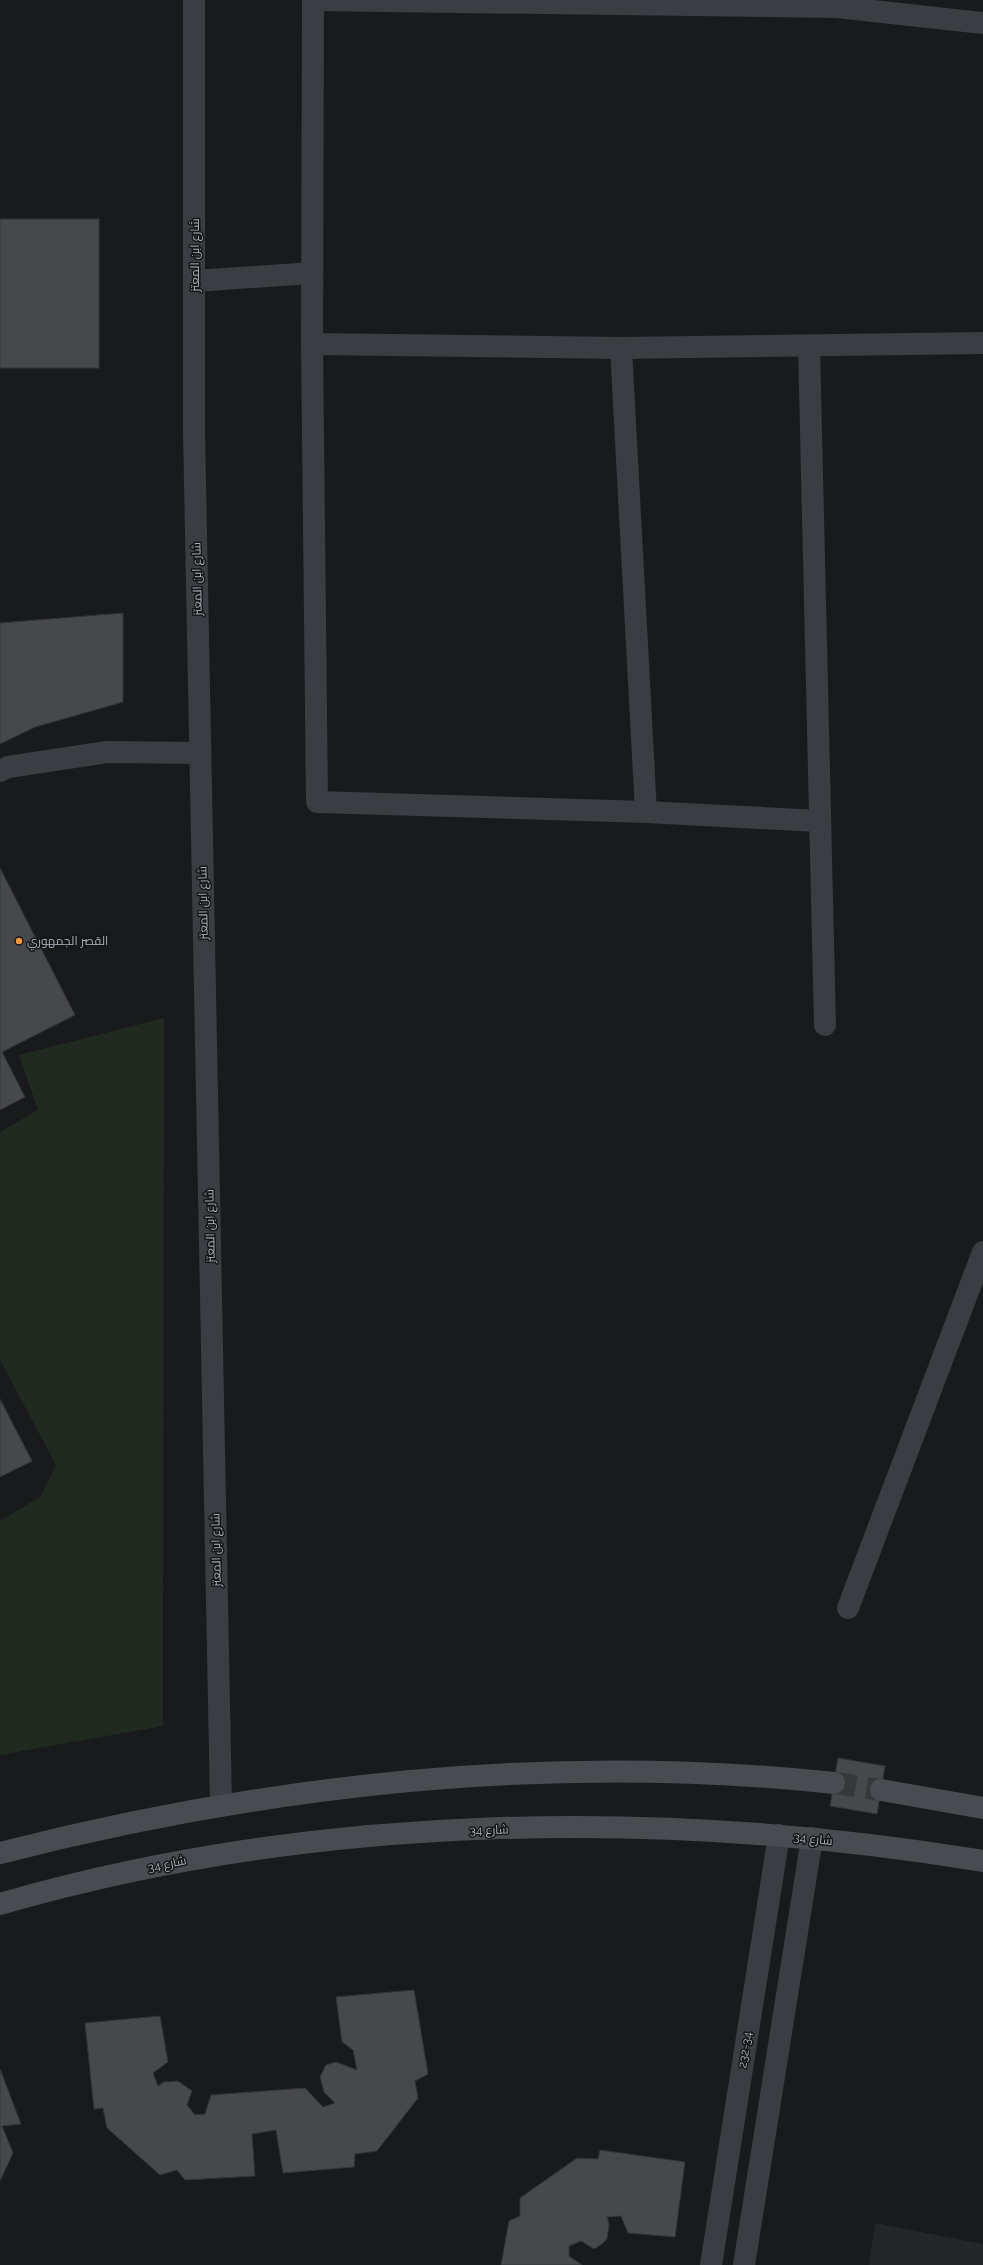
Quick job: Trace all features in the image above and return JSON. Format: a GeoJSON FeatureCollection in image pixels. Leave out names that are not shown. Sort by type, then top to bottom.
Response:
{"type":"FeatureCollection","features":[{"type":"Feature","properties":{"kind":"main road"},"geometry":{"type":"LineString","coordinates":[[0,1853],[150,1817],[317,1791],[396,1783],[553,1772],[631,1770],[708,1772],[834,1783]]}},
{"type":"Feature","properties":{"kind":"main road"},"geometry":{"type":"LineString","coordinates":[[881,1790],[983,1808]]}},
{"type":"Feature","properties":{"kind":"main road","name":"شارع 34"},"geometry":{"type":"LineString","coordinates":[[0,1904],[108,1877],[209,1856],[303,1843],[493,1830],[589,1828],[684,1830],[780,1835],[983,1861]]}},
{"type":"Feature","properties":{"kind":"street","name":"شارع ابن المعتز"},"geometry":{"type":"LineString","coordinates":[[194,0],[194,432],[221,1805]]}},
{"type":"Feature","properties":{"kind":"street"},"geometry":{"type":"LineString","coordinates":[[819,820],[646,812],[317,802],[312,344],[313,0],[689,2],[837,7],[983,23]]}},
{"type":"Feature","properties":{"kind":"street"},"geometry":{"type":"LineString","coordinates":[[195,281],[312,273]]}},
{"type":"Feature","properties":{"kind":"street"},"geometry":{"type":"LineString","coordinates":[[312,344],[621,348],[809,347],[983,343]]}},
{"type":"Feature","properties":{"kind":"street"},"geometry":{"type":"LineString","coordinates":[[809,347],[825,1025]]}},
{"type":"Feature","properties":{"kind":"street"},"geometry":{"type":"LineString","coordinates":[[621,348],[646,812]]}},
{"type":"Feature","properties":{"kind":"street"},"geometry":{"type":"LineString","coordinates":[[0,771],[8,767],[107,752],[200,753]]}},
{"type":"Feature","properties":{"kind":"street"},"geometry":{"type":"LineString","coordinates":[[848,1608],[983,1252]]}},
{"type":"Feature","properties":{"kind":"street","name":"232-34"},"geometry":{"type":"LineString","coordinates":[[710,2265],[780,1835]]}},
{"type":"Feature","properties":{"kind":"street"},"geometry":{"type":"LineString","coordinates":[[744,2265],[812,1838]]}},
{"type":"Feature","properties":{"kind":"shaded area"},"geometry":{"type":"Polygon","coordinates":[[[164,1018],[163,1726],[0,1755],[0,1521],[40,1497],[56,1465],[0,1360],[0,1132],[38,1110],[19,1055],[164,1018]]]}},
{"type":"Feature","properties":{"kind":"shaded area"},"geometry":{"type":"Polygon","coordinates":[[[875,2223],[983,2244],[983,2265],[869,2265],[875,2223]]]}},
{"type":"Feature","properties":{"kind":"building"},"geometry":{"type":"Polygon","coordinates":[[[0,219],[99,219],[99,368],[0,368],[0,219]]]}},
{"type":"Feature","properties":{"kind":"building"},"geometry":{"type":"Polygon","coordinates":[[[123,613],[123,702],[35,727],[0,744],[0,623],[123,613]]]}},
{"type":"Feature","properties":{"kind":"building","name":"القصر الجمهوري"},"geometry":{"type":"Polygon","coordinates":[[[0,868],[75,1015],[2,1052],[25,1097],[0,1110],[0,868]]]}},
{"type":"Feature","properties":{"kind":"building"},"geometry":{"type":"Polygon","coordinates":[[[0,1399],[32,1461],[0,1477],[0,1399]]]}},
{"type":"Feature","properties":{"kind":"building"},"geometry":{"type":"Polygon","coordinates":[[[838,1758],[885,1766],[877,1814],[830,1806],[838,1758]]]}},
{"type":"Feature","properties":{"kind":"building"},"geometry":{"type":"Polygon","coordinates":[[[414,1990],[428,2074],[415,2081],[418,2098],[377,2151],[355,2154],[354,2167],[283,2173],[276,2130],[252,2134],[255,2176],[185,2180],[177,2170],[160,2175],[107,2128],[103,2108],[94,2109],[85,2023],[160,2016],[168,2062],[153,2073],[158,2086],[164,2082],[178,2081],[192,2091],[187,2105],[195,2115],[205,2114],[211,2095],[305,2088],[323,2107],[335,2103],[324,2092],[320,2077],[326,2065],[336,2062],[357,2070],[353,2050],[342,2042],[336,1997],[414,1990]]]}},
{"type":"Feature","properties":{"kind":"building"},"geometry":{"type":"Polygon","coordinates":[[[0,2069],[21,2124],[2,2126],[13,2153],[0,2181],[0,2069]]]}},
{"type":"Feature","properties":{"kind":"building"},"geometry":{"type":"Polygon","coordinates":[[[600,2150],[685,2162],[675,2237],[628,2233],[621,2216],[607,2217],[609,2224],[607,2239],[602,2244],[594,2249],[581,2241],[569,2246],[569,2256],[582,2265],[501,2265],[509,2221],[520,2216],[520,2198],[577,2158],[598,2159],[600,2150]]]}},
{"type":"Feature","properties":{"kind":"tunnel"},"geometry":{"type":"LineString","coordinates":[[834,1783],[881,1790]]}},
{"type":"Feature","properties":{"kind":"place","name":"القصر الجمهوري"},"geometry":{"type":"Point","coordinates":[19,941]}}]}
